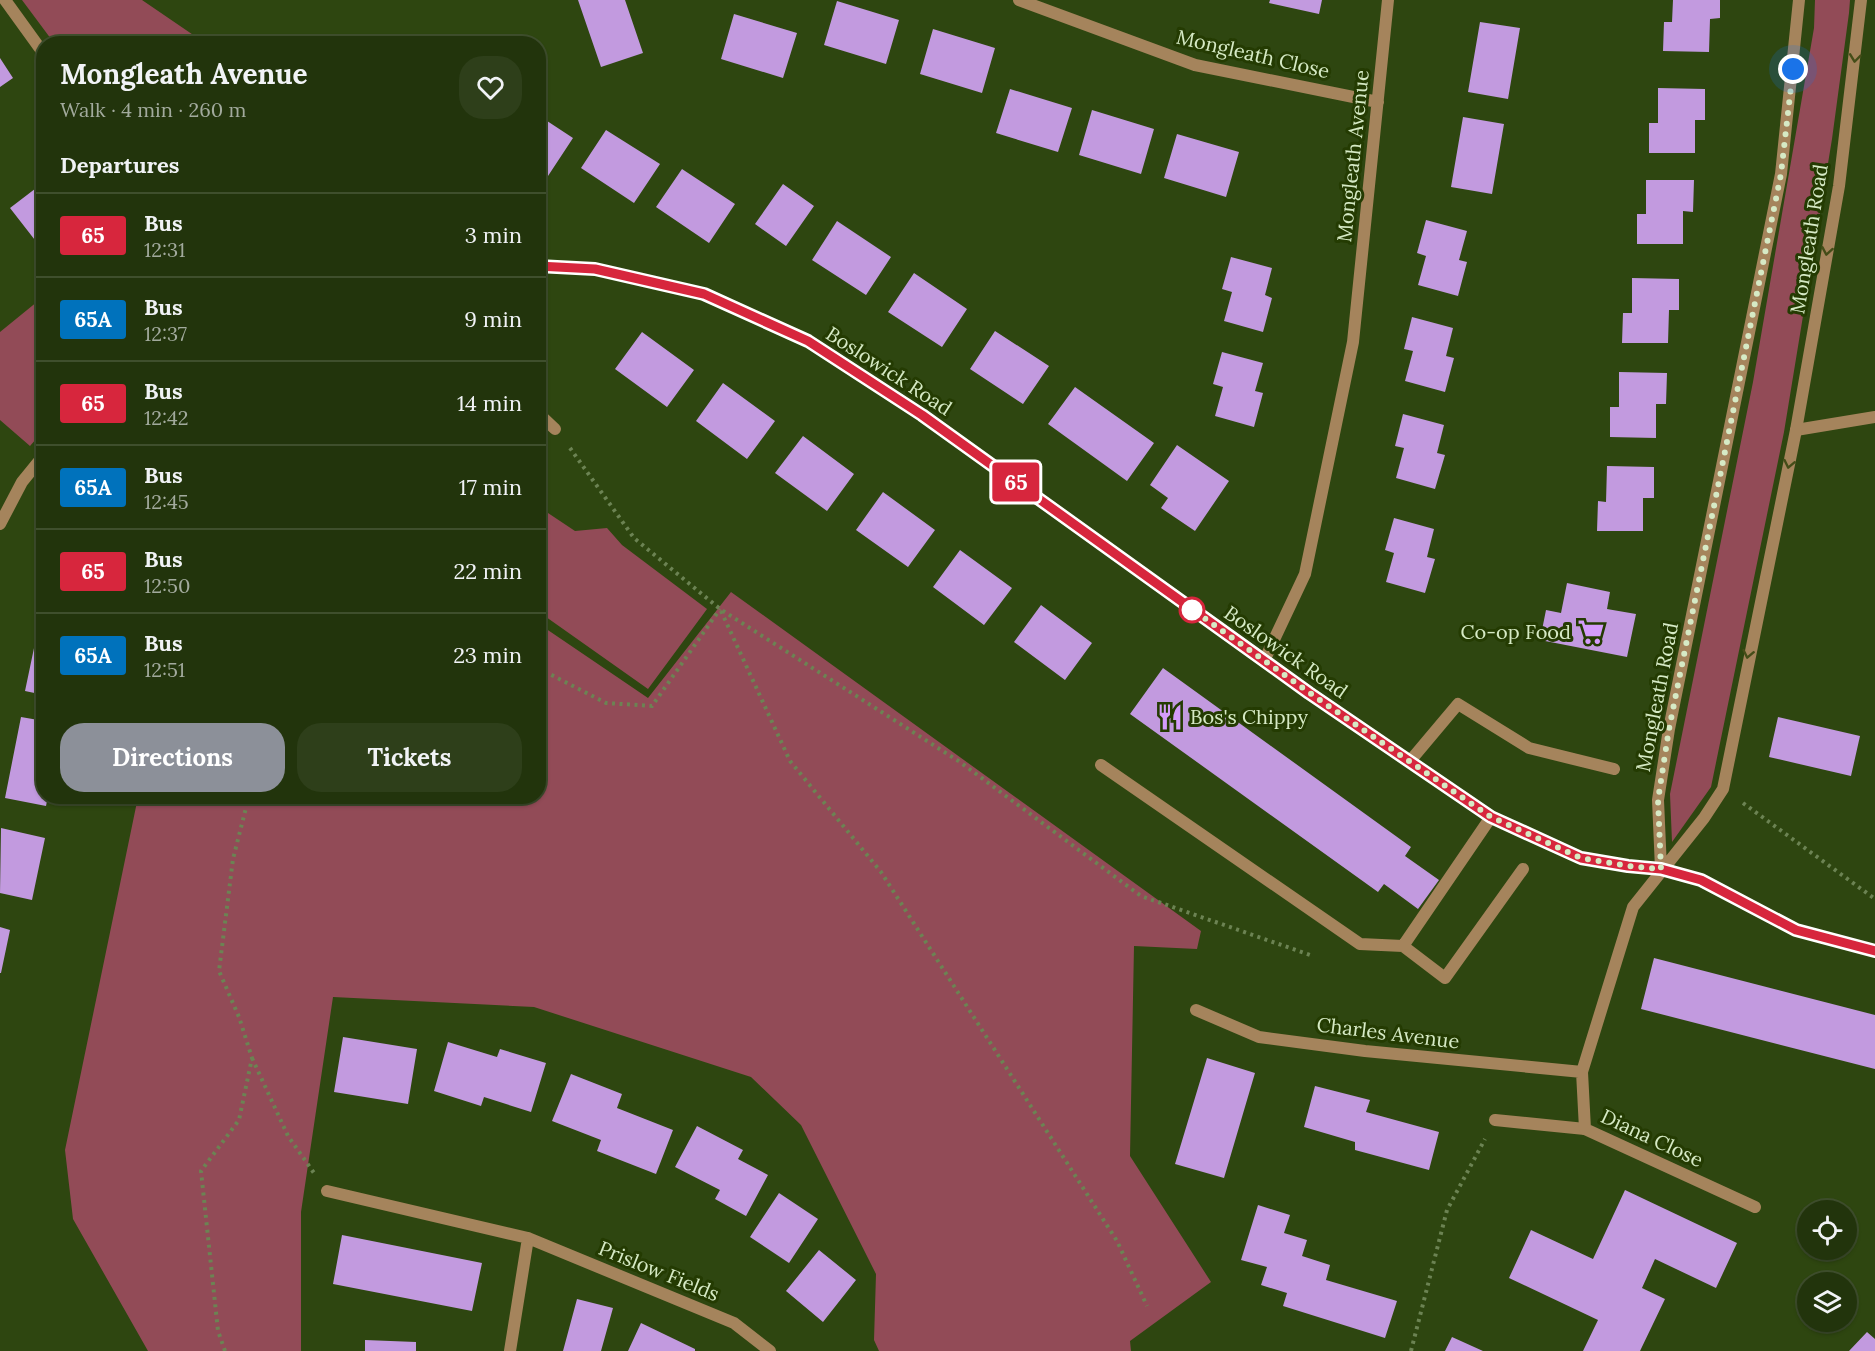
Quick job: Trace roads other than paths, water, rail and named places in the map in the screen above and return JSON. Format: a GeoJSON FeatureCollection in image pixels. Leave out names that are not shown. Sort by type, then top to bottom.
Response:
{"type":"FeatureCollection","features":[{"type":"Feature","properties":{"kind":"street"},"geometry":{"type":"LineString","coordinates":[[5,0],[36,43]]}},
{"type":"Feature","properties":{"kind":"street","name":"Mongleath Close"},"geometry":{"type":"LineString","coordinates":[[1019,0],[1195,65],[1378,102]]}},
{"type":"Feature","properties":{"kind":"street","name":"Mongleath Avenue"},"geometry":{"type":"LineString","coordinates":[[1264,661],[1305,574],[1353,342],[1388,0]]}},
{"type":"Feature","properties":{"kind":"street","name":"Mongleath Road"},"geometry":{"type":"LineString","coordinates":[[1661,869],[1658,800],[1667,741],[1781,174],[1799,0]]}},
{"type":"Feature","properties":{"kind":"street","name":"Mongleath Road"},"geometry":{"type":"LineString","coordinates":[[1661,869],[1704,818],[1723,789],[1796,430],[1839,186],[1861,0]]}},
{"type":"Feature","properties":{"kind":"street","name":"Boslowick Road"},"geometry":{"type":"LineString","coordinates":[[546,266],[595,269],[704,294],[808,341],[922,415],[1264,661],[1491,817],[1581,858],[1661,869],[1701,880],[1796,930],[1875,951]]}},
{"type":"Feature","properties":{"kind":"street"},"geometry":{"type":"LineString","coordinates":[[1796,430],[1875,417]]}},
{"type":"Feature","properties":{"kind":"street"},"geometry":{"type":"LineString","coordinates":[[546,421],[555,429]]}},
{"type":"Feature","properties":{"kind":"street"},"geometry":{"type":"LineString","coordinates":[[0,524],[22,482],[36,465]]}},
{"type":"Feature","properties":{"kind":"street"},"geometry":{"type":"LineString","coordinates":[[1410,761],[1458,704],[1529,748],[1614,769]]}},
{"type":"Feature","properties":{"kind":"street"},"geometry":{"type":"LineString","coordinates":[[1101,765],[1360,944],[1403,946],[1445,978],[1523,869]]}},
{"type":"Feature","properties":{"kind":"street"},"geometry":{"type":"LineString","coordinates":[[1403,946],[1491,817]]}},
{"type":"Feature","properties":{"kind":"street","name":"Diana Close"},"geometry":{"type":"LineString","coordinates":[[1661,869],[1632,908],[1582,1072],[1585,1129],[1755,1207]]}},
{"type":"Feature","properties":{"kind":"street","name":"Charles Avenue"},"geometry":{"type":"LineString","coordinates":[[1196,1010],[1259,1037],[1365,1051],[1582,1072]]}},
{"type":"Feature","properties":{"kind":"street"},"geometry":{"type":"LineString","coordinates":[[1495,1120],[1585,1129]]}},
{"type":"Feature","properties":{"kind":"street","name":"Prislow Fields"},"geometry":{"type":"LineString","coordinates":[[327,1191],[528,1238],[734,1323],[770,1351]]}},
{"type":"Feature","properties":{"kind":"street"},"geometry":{"type":"LineString","coordinates":[[510,1351],[528,1238]]}},
{"type":"Feature","properties":{"kind":"place","name":"Co-op Food"},"geometry":{"type":"Point","coordinates":[1591,632]}},
{"type":"Feature","properties":{"kind":"place","name":"Bos's Chippy"},"geometry":{"type":"Point","coordinates":[1170,717]}}]}
